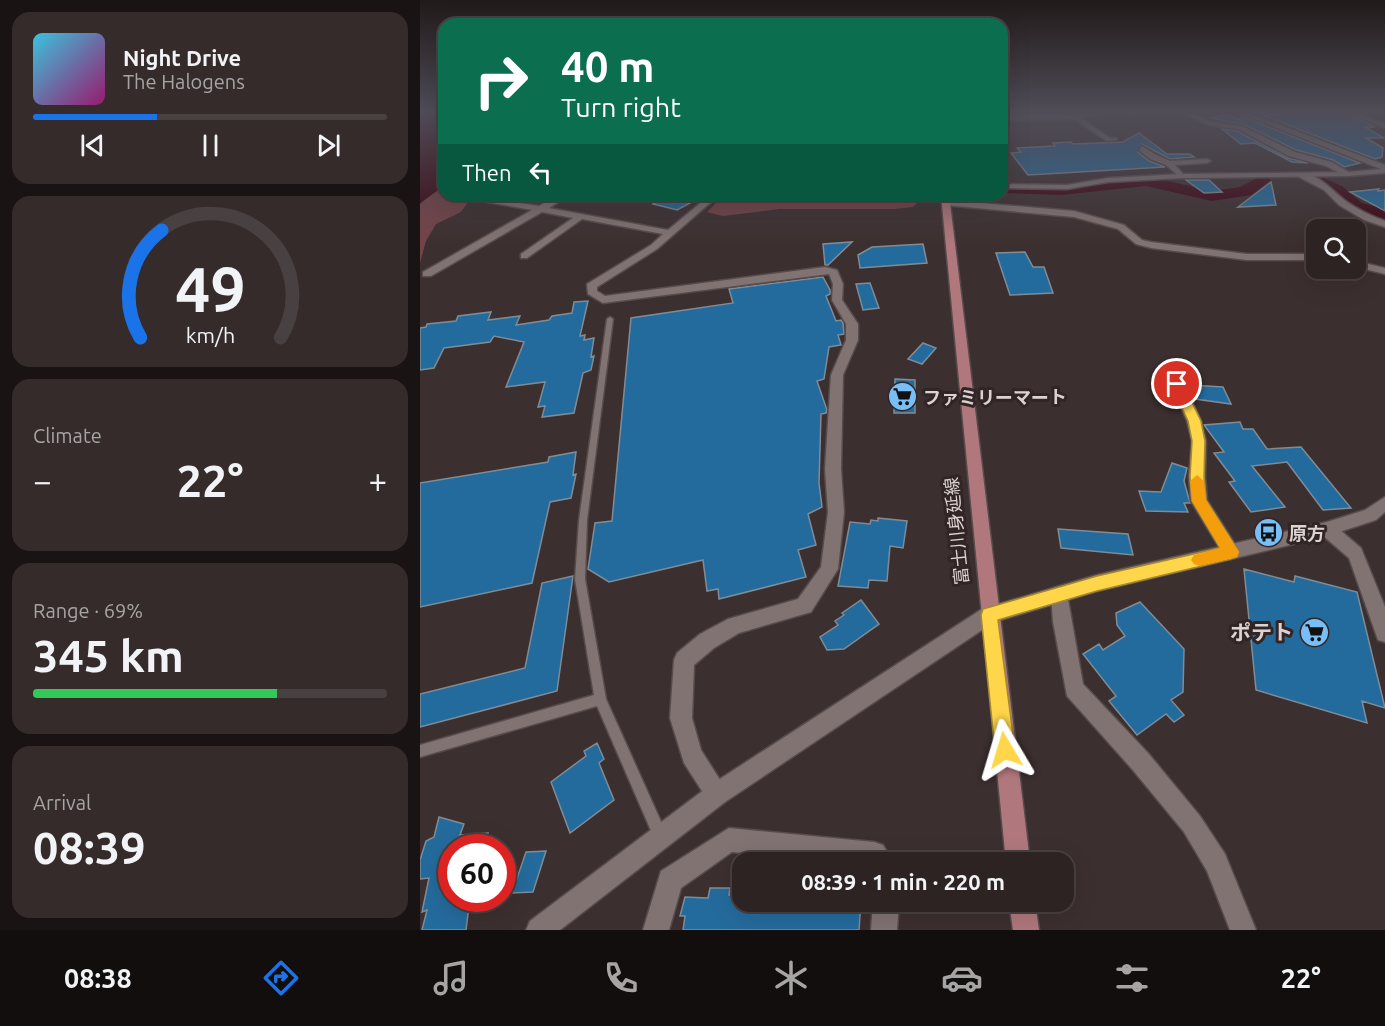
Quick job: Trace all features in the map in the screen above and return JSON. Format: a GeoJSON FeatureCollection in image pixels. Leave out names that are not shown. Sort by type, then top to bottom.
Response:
{"type":"FeatureCollection","features":[{"type":"Feature","properties":{"kind":"main road","name":"富士川身延線"},"geometry":{"type":"LineString","coordinates":[[949,201],[989,615],[1017,852]]}},
{"type":"Feature","properties":{"kind":"main road"},"geometry":{"type":"LineString","coordinates":[[1023,912],[1026,930]]}},
{"type":"Feature","properties":{"kind":"street"},"geometry":{"type":"LineString","coordinates":[[1152,156],[1169,163],[1207,161]]}},
{"type":"Feature","properties":{"kind":"street"},"geometry":{"type":"LineString","coordinates":[[1301,156],[1329,164],[1348,174]]}},
{"type":"Feature","properties":{"kind":"street"},"geometry":{"type":"LineString","coordinates":[[1353,156],[1385,169]]}},
{"type":"Feature","properties":{"kind":"street"},"geometry":{"type":"LineString","coordinates":[[1169,163],[1181,176]]}},
{"type":"Feature","properties":{"kind":"street"},"geometry":{"type":"LineString","coordinates":[[1008,186],[1067,187],[1108,180],[1181,176],[1348,174],[1385,169]]}},
{"type":"Feature","properties":{"kind":"street"},"geometry":{"type":"LineString","coordinates":[[1302,175],[1327,188],[1342,202],[1367,218],[1385,224]]}},
{"type":"Feature","properties":{"kind":"street"},"geometry":{"type":"LineString","coordinates":[[494,201],[670,233]]}},
{"type":"Feature","properties":{"kind":"street"},"geometry":{"type":"LineString","coordinates":[[427,274],[554,201]]}},
{"type":"Feature","properties":{"kind":"street"},"geometry":{"type":"LineString","coordinates":[[708,201],[654,247],[591,286],[592,292],[603,300],[825,270],[833,272],[838,284],[837,300],[852,324],[852,340],[837,375],[833,469],[836,512],[829,568],[804,606],[735,625],[707,641],[684,660],[681,718],[692,754],[717,794]]}},
{"type":"Feature","properties":{"kind":"street"},"geometry":{"type":"LineString","coordinates":[[954,201],[1074,214],[1121,227],[1139,242],[1151,245],[1247,257],[1306,257]]}},
{"type":"Feature","properties":{"kind":"street"},"geometry":{"type":"LineString","coordinates":[[524,256],[578,218]]}},
{"type":"Feature","properties":{"kind":"street"},"geometry":{"type":"LineString","coordinates":[[1366,266],[1385,271]]}},
{"type":"Feature","properties":{"kind":"street"},"geometry":{"type":"LineString","coordinates":[[1177,384],[1194,421],[1199,441],[1197,477],[1199,501],[1231,552]]}},
{"type":"Feature","properties":{"kind":"street"},"geometry":{"type":"LineString","coordinates":[[539,930],[660,835],[717,794],[989,615],[1060,594],[1327,529],[1370,516],[1385,503]]}},
{"type":"Feature","properties":{"kind":"street"},"geometry":{"type":"LineString","coordinates":[[1327,529],[1355,553],[1385,633]]}},
{"type":"Feature","properties":{"kind":"street"},"geometry":{"type":"LineString","coordinates":[[1060,594],[1062,622],[1074,689],[1140,761],[1192,824],[1216,863],[1243,930]]}},
{"type":"Feature","properties":{"kind":"street"},"geometry":{"type":"LineString","coordinates":[[656,930],[670,880],[729,840],[853,852]]}},
{"type":"Feature","properties":{"kind":"street"},"geometry":{"type":"LineString","coordinates":[[884,930],[885,912]]}},
{"type":"Feature","properties":{"kind":"lane"},"geometry":{"type":"LineString","coordinates":[[610,319],[584,520],[580,579],[600,699],[660,835]]}},
{"type":"Feature","properties":{"kind":"lane"},"geometry":{"type":"LineString","coordinates":[[420,751],[600,699]]}},
{"type":"Feature","properties":{"kind":"shaded area"},"geometry":{"type":"Polygon","coordinates":[[[420,156],[438,156],[438,190],[420,203],[420,156]]]}},
{"type":"Feature","properties":{"kind":"shaded area"},"geometry":{"type":"Polygon","coordinates":[[[438,189],[438,201],[469,201],[461,212],[436,224],[426,241],[420,263],[420,204],[438,189]]]}},
{"type":"Feature","properties":{"kind":"shaded area"},"geometry":{"type":"Polygon","coordinates":[[[718,201],[919,201],[913,207],[894,209],[780,209],[723,216],[707,212],[718,201]]]}},
{"type":"Feature","properties":{"kind":"building"},"geometry":{"type":"Polygon","coordinates":[[[1014,156],[1143,156],[1165,167],[1028,175],[1014,156]]]}},
{"type":"Feature","properties":{"kind":"building"},"geometry":{"type":"Polygon","coordinates":[[[1165,156],[1194,157],[1170,159],[1165,156]]]}},
{"type":"Feature","properties":{"kind":"building"},"geometry":{"type":"Polygon","coordinates":[[[1281,156],[1308,163],[1292,162],[1281,156]]]}},
{"type":"Feature","properties":{"kind":"building"},"geometry":{"type":"Polygon","coordinates":[[[1320,156],[1343,156],[1360,163],[1344,167],[1333,160],[1320,156]]]}},
{"type":"Feature","properties":{"kind":"building"},"geometry":{"type":"Polygon","coordinates":[[[1186,180],[1209,180],[1222,192],[1204,193],[1186,180]]]}},
{"type":"Feature","properties":{"kind":"building"},"geometry":{"type":"Polygon","coordinates":[[[1271,182],[1276,205],[1238,207],[1271,182]]]}},
{"type":"Feature","properties":{"kind":"building"},"geometry":{"type":"Polygon","coordinates":[[[1379,189],[1378,191],[1385,190],[1385,211],[1350,192],[1379,189]]]}},
{"type":"Feature","properties":{"kind":"building"},"geometry":{"type":"Polygon","coordinates":[[[658,201],[694,201],[677,210],[653,204],[658,201]]]}},
{"type":"Feature","properties":{"kind":"building"},"geometry":{"type":"Polygon","coordinates":[[[852,242],[828,265],[825,265],[823,244],[852,242]]]}},
{"type":"Feature","properties":{"kind":"building"},"geometry":{"type":"Polygon","coordinates":[[[923,244],[927,263],[860,268],[858,255],[872,247],[923,244]]]}},
{"type":"Feature","properties":{"kind":"building"},"geometry":{"type":"Polygon","coordinates":[[[1025,252],[1033,267],[1044,267],[1053,293],[1010,295],[996,253],[1025,252]]]}},
{"type":"Feature","properties":{"kind":"building"},"geometry":{"type":"Polygon","coordinates":[[[823,277],[830,290],[830,294],[826,296],[836,321],[841,320],[843,323],[844,334],[838,335],[841,345],[829,347],[824,379],[817,381],[827,410],[826,413],[821,414],[819,483],[822,507],[808,514],[816,545],[798,550],[806,577],[719,599],[718,589],[707,591],[703,560],[609,582],[588,569],[595,523],[612,521],[631,318],[733,303],[729,289],[823,277]]]}},
{"type":"Feature","properties":{"kind":"building"},"geometry":{"type":"Polygon","coordinates":[[[870,283],[879,308],[863,310],[856,284],[870,283]]]}},
{"type":"Feature","properties":{"kind":"building"},"geometry":{"type":"Polygon","coordinates":[[[588,301],[580,336],[585,335],[584,340],[594,338],[591,357],[594,356],[591,370],[583,373],[574,413],[542,417],[545,406],[538,407],[545,382],[506,387],[524,342],[494,336],[490,342],[444,348],[434,368],[420,370],[420,328],[426,327],[427,324],[456,321],[458,316],[491,312],[488,320],[520,316],[516,325],[549,320],[552,316],[572,313],[574,302],[588,301]]]}},
{"type":"Feature","properties":{"kind":"building"},"geometry":{"type":"Polygon","coordinates":[[[923,343],[936,348],[922,364],[908,359],[923,343]]]}},
{"type":"Feature","properties":{"kind":"building"},"geometry":{"type":"Polygon","coordinates":[[[895,379],[915,380],[915,413],[894,413],[895,379]]]}},
{"type":"Feature","properties":{"kind":"building"},"geometry":{"type":"Polygon","coordinates":[[[1190,385],[1223,387],[1231,404],[1195,399],[1190,385]]]}},
{"type":"Feature","properties":{"kind":"building"},"geometry":{"type":"Polygon","coordinates":[[[1240,422],[1243,429],[1253,429],[1267,449],[1301,447],[1351,508],[1323,510],[1287,462],[1252,466],[1285,507],[1251,512],[1229,482],[1235,481],[1214,453],[1224,452],[1204,425],[1240,422]]]}},
{"type":"Feature","properties":{"kind":"building"},"geometry":{"type":"Polygon","coordinates":[[[576,452],[573,475],[576,474],[571,498],[550,502],[532,583],[420,607],[420,483],[548,462],[549,457],[576,452]]]}},
{"type":"Feature","properties":{"kind":"building"},"geometry":{"type":"Polygon","coordinates":[[[1172,463],[1187,468],[1184,481],[1190,503],[1184,503],[1188,512],[1146,511],[1139,491],[1161,492],[1172,463]]]}},
{"type":"Feature","properties":{"kind":"building"},"geometry":{"type":"Polygon","coordinates":[[[878,518],[907,521],[903,548],[890,546],[887,581],[869,580],[868,588],[838,586],[850,522],[870,524],[871,520],[878,521],[878,518]]]}},
{"type":"Feature","properties":{"kind":"building"},"geometry":{"type":"Polygon","coordinates":[[[1058,529],[1128,534],[1133,555],[1061,548],[1058,529]]]}},
{"type":"Feature","properties":{"kind":"building"},"geometry":{"type":"Polygon","coordinates":[[[1244,569],[1294,582],[1295,576],[1357,592],[1385,708],[1362,701],[1367,723],[1256,690],[1244,569]]]}},
{"type":"Feature","properties":{"kind":"building"},"geometry":{"type":"Polygon","coordinates":[[[573,576],[557,691],[420,727],[420,694],[525,668],[542,583],[573,576]]]}},
{"type":"Feature","properties":{"kind":"building"},"geometry":{"type":"Polygon","coordinates":[[[861,600],[879,624],[844,649],[827,650],[820,637],[838,625],[835,621],[844,615],[842,613],[861,600]]]}},
{"type":"Feature","properties":{"kind":"building"},"geometry":{"type":"Polygon","coordinates":[[[1140,602],[1184,649],[1183,692],[1171,700],[1184,715],[1174,722],[1166,714],[1137,735],[1109,701],[1116,696],[1083,654],[1099,644],[1103,650],[1125,636],[1117,625],[1116,613],[1140,602]]]}},
{"type":"Feature","properties":{"kind":"building"},"geometry":{"type":"Polygon","coordinates":[[[597,743],[604,759],[599,763],[614,800],[570,833],[551,782],[586,756],[584,751],[597,743]]]}},
{"type":"Feature","properties":{"kind":"building"},"geometry":{"type":"Polygon","coordinates":[[[439,817],[464,824],[460,834],[438,834],[438,912],[468,912],[466,930],[422,930],[427,910],[422,912],[429,878],[420,879],[420,860],[426,841],[434,837],[439,817]]]}},
{"type":"Feature","properties":{"kind":"building"},"geometry":{"type":"Polygon","coordinates":[[[546,851],[533,892],[516,893],[516,881],[526,852],[546,851]]]}},
{"type":"Feature","properties":{"kind":"building"},"geometry":{"type":"Polygon","coordinates":[[[710,888],[730,888],[732,912],[860,912],[859,930],[683,930],[685,916],[680,916],[685,897],[708,898],[710,888]]]}},
{"type":"Feature","properties":{"kind":"waterway"},"geometry":{"type":"LineString","coordinates":[[1008,188],[1061,190],[1146,181],[1212,196],[1245,191],[1263,180]]}},
{"type":"Feature","properties":{"kind":"waterway"},"geometry":{"type":"LineString","coordinates":[[1319,181],[1336,189],[1356,207],[1385,214]]}},
{"type":"Feature","properties":{"kind":"slow traffic"},"geometry":{"type":"LineString","coordinates":[[1197,481],[1199,501],[1231,552],[1199,560]]}},
{"type":"Feature","properties":{"kind":"place","name":"ファミリーマート"},"geometry":{"type":"Point","coordinates":[902,397]}},
{"type":"Feature","properties":{"kind":"place","name":"原方"},"geometry":{"type":"Point","coordinates":[1268,533]}},
{"type":"Feature","properties":{"kind":"place","name":"ポテト"},"geometry":{"type":"Point","coordinates":[1314,632]}},
{"type":"Feature","properties":{"kind":"route"},"geometry":{"type":"LineString","coordinates":[[1005,750],[989,615],[1097,583],[1231,552],[1199,501],[1197,477],[1199,441],[1194,421],[1177,384]]}}]}
